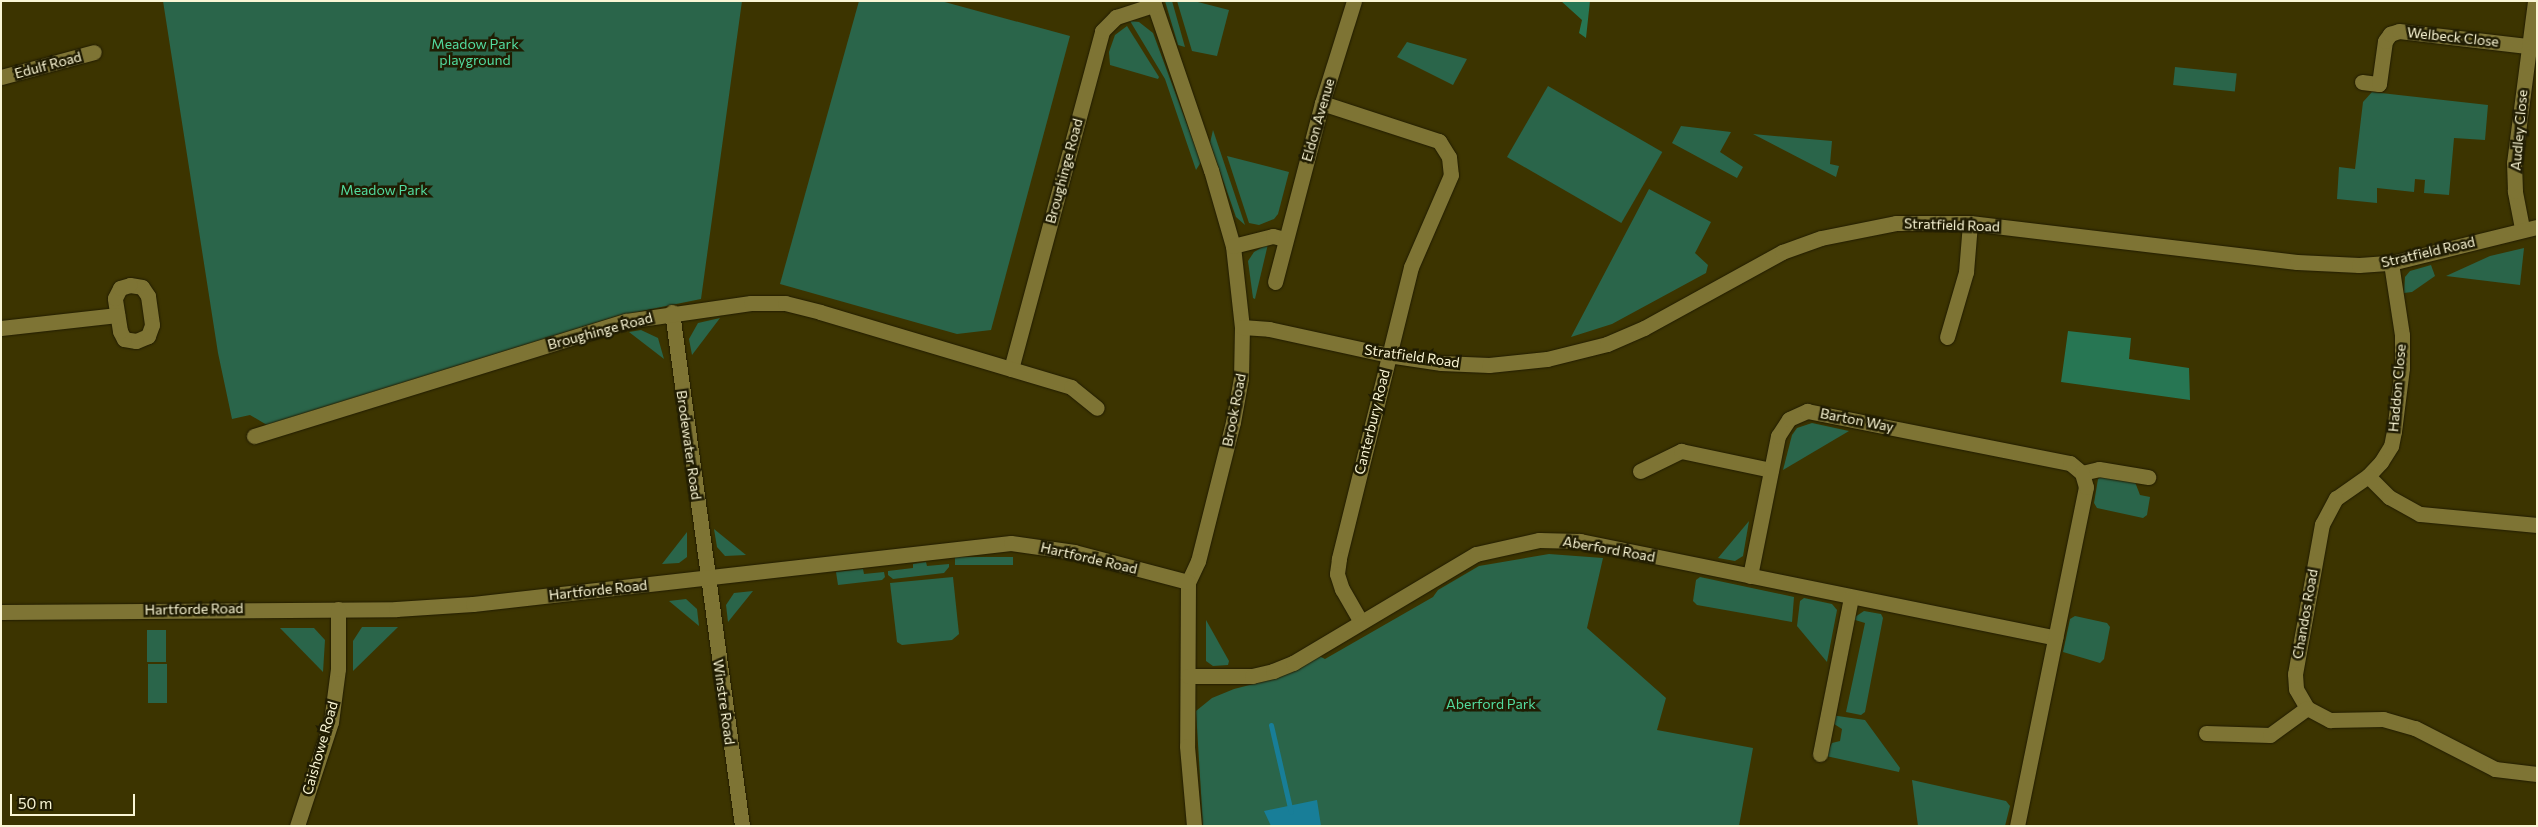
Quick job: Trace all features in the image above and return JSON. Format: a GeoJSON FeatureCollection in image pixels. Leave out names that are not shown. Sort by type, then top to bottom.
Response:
{"type":"FeatureCollection","features":[{"type":"Feature","properties":{"kind":"street","name":"Eldon Avenue"},"geometry":{"type":"LineString","coordinates":[[1275,282],[1322,103],[1354,1]]}},
{"type":"Feature","properties":{"kind":"street","name":"Audley Close"},"geometry":{"type":"LineString","coordinates":[[2530,228],[2515,191],[2514,163],[2527,46],[2535,1]]}},
{"type":"Feature","properties":{"kind":"street","name":"Brook Road"},"geometry":{"type":"LineString","coordinates":[[1153,3],[1211,170],[1232,246],[1242,326],[1240,383],[1233,422],[1198,561],[1188,582],[1187,746],[1194,826]]}},
{"type":"Feature","properties":{"kind":"street","name":"Broughinge Road"},"geometry":{"type":"LineString","coordinates":[[1011,369],[1102,31],[1116,17],[1153,3]]}},
{"type":"Feature","properties":{"kind":"street","name":"Welbeck Close"},"geometry":{"type":"LineString","coordinates":[[2362,82],[2379,84],[2385,41],[2390,34],[2399,31],[2527,46]]}},
{"type":"Feature","properties":{"kind":"street","name":"Edulf Road"},"geometry":{"type":"LineString","coordinates":[[1,77],[94,52]]}},
{"type":"Feature","properties":{"kind":"street","name":"Canterbury Road"},"geometry":{"type":"LineString","coordinates":[[1322,103],[1439,141],[1449,157],[1451,175],[1411,267],[1388,355],[1337,574],[1361,622]]}},
{"type":"Feature","properties":{"kind":"street","name":"Stratfield Road"},"geometry":{"type":"LineString","coordinates":[[1242,326],[1286,332],[1388,355],[1441,363],[1488,365],[1547,359],[1607,344],[1644,328],[1745,271],[1821,238],[1896,223],[1970,223],[2297,262],[2391,262],[2530,228]]}},
{"type":"Feature","properties":{"kind":"street"},"geometry":{"type":"LineString","coordinates":[[1947,337],[1966,272],[1970,223]]}},
{"type":"Feature","properties":{"kind":"street"},"geometry":{"type":"LineString","coordinates":[[1232,246],[1274,236],[1286,240]]}},
{"type":"Feature","properties":{"kind":"street","name":"Haddon Close"},"geometry":{"type":"LineString","coordinates":[[2368,476],[2391,446],[2402,368],[2402,336],[2391,262]]}},
{"type":"Feature","properties":{"kind":"street","name":"Broughinge Road"},"geometry":{"type":"LineString","coordinates":[[254,436],[626,320],[737,303],[785,303],[1071,387],[1097,408]]}},
{"type":"Feature","properties":{"kind":"street","name":"Brodewater Road"},"geometry":{"type":"LineString","coordinates":[[672,312],[707,578]]}},
{"type":"Feature","properties":{"kind":"street"},"geometry":{"type":"LineString","coordinates":[[1,328],[117,315]]}},
{"type":"Feature","properties":{"kind":"street","name":"Barton Way"},"geometry":{"type":"LineString","coordinates":[[1750,576],[1771,470],[1782,426],[1789,419],[1807,411],[2070,463],[2082,473]]}},
{"type":"Feature","properties":{"kind":"street"},"geometry":{"type":"LineString","coordinates":[[1640,471],[1682,451],[1771,470]]}},
{"type":"Feature","properties":{"kind":"street"},"geometry":{"type":"LineString","coordinates":[[2017,826],[2086,487],[2082,473],[2099,469],[2148,477]]}},
{"type":"Feature","properties":{"kind":"street"},"geometry":{"type":"LineString","coordinates":[[2368,476],[2389,497],[2420,514],[2537,525]]}},
{"type":"Feature","properties":{"kind":"street","name":"Chandos Road"},"geometry":{"type":"LineString","coordinates":[[2307,708],[2296,689],[2294,674],[2322,524],[2336,498],[2368,476]]}},
{"type":"Feature","properties":{"kind":"street","name":"Aberford Road"},"geometry":{"type":"LineString","coordinates":[[1188,676],[1252,676],[1273,671],[1476,554],[1539,540],[1580,541],[2056,638]]}},
{"type":"Feature","properties":{"kind":"street","name":"Hartforde Road"},"geometry":{"type":"LineString","coordinates":[[1,612],[338,609],[473,604],[1011,543],[1074,552],[1188,582]]}},
{"type":"Feature","properties":{"kind":"street","name":"Winstre Road"},"geometry":{"type":"LineString","coordinates":[[707,578],[712,593],[713,620],[742,826]]}},
{"type":"Feature","properties":{"kind":"street"},"geometry":{"type":"LineString","coordinates":[[1820,754],[1851,597]]}},
{"type":"Feature","properties":{"kind":"street","name":"Caishowe Road"},"geometry":{"type":"LineString","coordinates":[[297,826],[331,722],[338,669],[338,609]]}},
{"type":"Feature","properties":{"kind":"street"},"geometry":{"type":"LineString","coordinates":[[2206,733],[2270,735],[2307,708],[2330,720],[2383,719],[2415,728],[2495,770],[2537,774]]}},
{"type":"Feature","properties":{"kind":"green space","name":"Meadow Park"},"geometry":{"type":"Polygon","coordinates":[[[163,1],[742,1],[701,299],[617,316],[267,425],[250,415],[232,419],[218,353],[163,1]]]}},
{"type":"Feature","properties":{"kind":"green space"},"geometry":{"type":"Polygon","coordinates":[[[859,1],[941,1],[1070,36],[991,330],[957,334],[780,284],[859,1]]]}},
{"type":"Feature","properties":{"kind":"green space"},"geometry":{"type":"Polygon","coordinates":[[[1165,1],[1172,1],[1185,47],[1178,45],[1165,1]]]}},
{"type":"Feature","properties":{"kind":"green space"},"geometry":{"type":"Polygon","coordinates":[[[1177,1],[1194,1],[1229,10],[1217,56],[1192,51],[1177,1]]]}},
{"type":"Feature","properties":{"kind":"green space"},"geometry":{"type":"Polygon","coordinates":[[[1561,1],[1590,1],[1586,38],[1579,33],[1582,20],[1561,1]]]}},
{"type":"Feature","properties":{"kind":"green space"},"geometry":{"type":"Polygon","coordinates":[[[1130,21],[1139,22],[1153,33],[1201,162],[1196,170],[1165,79],[1130,21]]]}},
{"type":"Feature","properties":{"kind":"green space"},"geometry":{"type":"Polygon","coordinates":[[[1127,26],[1159,77],[1158,79],[1110,65],[1109,52],[1115,35],[1127,26]]]}},
{"type":"Feature","properties":{"kind":"green space"},"geometry":{"type":"Polygon","coordinates":[[[1407,42],[1467,59],[1453,85],[1397,57],[1407,42]]]}},
{"type":"Feature","properties":{"kind":"green space"},"geometry":{"type":"Polygon","coordinates":[[[2175,67],[2237,73],[2235,91],[2173,85],[2175,67]]]}},
{"type":"Feature","properties":{"kind":"green space"},"geometry":{"type":"Polygon","coordinates":[[[1548,86],[1662,152],[1621,223],[1507,157],[1548,86]]]}},
{"type":"Feature","properties":{"kind":"green space"},"geometry":{"type":"Polygon","coordinates":[[[2372,92],[2488,105],[2485,140],[2454,138],[2449,195],[2424,193],[2425,180],[2415,179],[2414,192],[2377,188],[2377,203],[2337,199],[2339,167],[2355,169],[2363,102],[2372,92]]]}},
{"type":"Feature","properties":{"kind":"green space"},"geometry":{"type":"Polygon","coordinates":[[[1681,126],[1731,132],[1720,152],[1743,167],[1737,178],[1672,143],[1681,126]]]}},
{"type":"Feature","properties":{"kind":"green space"},"geometry":{"type":"Polygon","coordinates":[[[1213,130],[1245,225],[1236,217],[1210,143],[1213,130]]]}},
{"type":"Feature","properties":{"kind":"green space"},"geometry":{"type":"Polygon","coordinates":[[[1753,134],[1832,141],[1830,164],[1839,166],[1836,177],[1753,134]]]}},
{"type":"Feature","properties":{"kind":"green space"},"geometry":{"type":"Polygon","coordinates":[[[1227,156],[1289,172],[1278,214],[1274,219],[1259,225],[1249,223],[1227,156]]]}},
{"type":"Feature","properties":{"kind":"green space"},"geometry":{"type":"Polygon","coordinates":[[[1649,189],[1711,222],[1695,253],[1708,265],[1706,273],[1612,324],[1571,337],[1649,189]]]}},
{"type":"Feature","properties":{"kind":"green space"},"geometry":{"type":"Polygon","coordinates":[[[1268,244],[1255,299],[1253,298],[1248,261],[1254,252],[1268,244]]]}},
{"type":"Feature","properties":{"kind":"green space"},"geometry":{"type":"Polygon","coordinates":[[[2524,248],[2520,285],[2446,276],[2490,256],[2524,248]]]}},
{"type":"Feature","properties":{"kind":"green space"},"geometry":{"type":"Polygon","coordinates":[[[2431,265],[2435,276],[2412,292],[2404,293],[2405,277],[2410,271],[2431,265]]]}},
{"type":"Feature","properties":{"kind":"green space"},"geometry":{"type":"Polygon","coordinates":[[[720,318],[692,355],[689,339],[698,323],[720,318]]]}},
{"type":"Feature","properties":{"kind":"green space"},"geometry":{"type":"Polygon","coordinates":[[[641,330],[658,338],[664,359],[629,332],[641,330]]]}},
{"type":"Feature","properties":{"kind":"green space"},"geometry":{"type":"Polygon","coordinates":[[[2068,331],[2131,338],[2129,359],[2189,368],[2190,400],[2061,382],[2068,331]]]}},
{"type":"Feature","properties":{"kind":"green space"},"geometry":{"type":"Polygon","coordinates":[[[1812,423],[1849,431],[1783,470],[1792,435],[1797,428],[1812,423]]]}},
{"type":"Feature","properties":{"kind":"green space"},"geometry":{"type":"Polygon","coordinates":[[[2102,476],[2135,482],[2140,495],[2150,497],[2147,515],[2143,518],[2097,508],[2094,503],[2098,479],[2102,476]]]}},
{"type":"Feature","properties":{"kind":"green space"},"geometry":{"type":"Polygon","coordinates":[[[1749,521],[1743,556],[1735,561],[1718,558],[1749,521]]]}},
{"type":"Feature","properties":{"kind":"green space"},"geometry":{"type":"Polygon","coordinates":[[[714,529],[746,555],[725,556],[717,547],[714,529]]]}},
{"type":"Feature","properties":{"kind":"green space"},"geometry":{"type":"Polygon","coordinates":[[[687,532],[687,557],[679,563],[662,564],[687,532]]]}},
{"type":"Feature","properties":{"kind":"green space","name":"Aberford Park"},"geometry":{"type":"Polygon","coordinates":[[[1549,554],[1603,558],[1587,628],[1666,698],[1657,730],[1753,748],[1739,826],[1203,826],[1196,711],[1212,698],[1234,689],[1277,678],[1319,656],[1325,659],[1433,597],[1438,590],[1479,566],[1549,554]]]}},
{"type":"Feature","properties":{"kind":"green space"},"geometry":{"type":"Polygon","coordinates":[[[955,557],[1013,557],[1013,565],[955,565],[955,557]]]}},
{"type":"Feature","properties":{"kind":"green space"},"geometry":{"type":"Polygon","coordinates":[[[926,562],[927,566],[949,564],[949,567],[944,573],[893,579],[888,575],[888,571],[913,568],[913,564],[926,562]]]}},
{"type":"Feature","properties":{"kind":"green space"},"geometry":{"type":"Polygon","coordinates":[[[863,569],[864,574],[884,572],[885,577],[882,580],[838,585],[836,572],[863,569]]]}},
{"type":"Feature","properties":{"kind":"green space"},"geometry":{"type":"Polygon","coordinates":[[[953,577],[959,634],[952,640],[902,645],[897,642],[890,583],[953,577]]]}},
{"type":"Feature","properties":{"kind":"green space"},"geometry":{"type":"Polygon","coordinates":[[[1700,577],[1794,597],[1792,622],[1697,605],[1693,601],[1696,580],[1700,577]]]}},
{"type":"Feature","properties":{"kind":"green space"},"geometry":{"type":"Polygon","coordinates":[[[753,591],[728,622],[726,605],[734,593],[753,591]]]}},
{"type":"Feature","properties":{"kind":"green space"},"geometry":{"type":"Polygon","coordinates":[[[1804,598],[1832,604],[1837,610],[1827,662],[1797,626],[1800,601],[1804,598]]]}},
{"type":"Feature","properties":{"kind":"green space"},"geometry":{"type":"Polygon","coordinates":[[[686,599],[697,609],[699,626],[669,601],[686,599]]]}},
{"type":"Feature","properties":{"kind":"green space"},"geometry":{"type":"Polygon","coordinates":[[[1864,611],[1881,614],[1883,618],[1865,712],[1861,715],[1846,712],[1865,623],[1852,619],[1864,611]]]}},
{"type":"Feature","properties":{"kind":"green space"},"geometry":{"type":"Polygon","coordinates":[[[2075,616],[2107,623],[2110,627],[2104,659],[2100,663],[2063,652],[2070,619],[2075,616]]]}},
{"type":"Feature","properties":{"kind":"green space"},"geometry":{"type":"Polygon","coordinates":[[[1206,620],[1229,661],[1228,665],[1213,666],[1206,661],[1206,620]]]}},
{"type":"Feature","properties":{"kind":"green space"},"geometry":{"type":"Polygon","coordinates":[[[362,627],[398,627],[353,671],[353,641],[362,627]]]}},
{"type":"Feature","properties":{"kind":"green space"},"geometry":{"type":"Polygon","coordinates":[[[280,628],[314,628],[325,640],[323,672],[280,628]]]}},
{"type":"Feature","properties":{"kind":"green space"},"geometry":{"type":"Polygon","coordinates":[[[147,630],[166,630],[166,662],[147,662],[147,630]]]}},
{"type":"Feature","properties":{"kind":"green space"},"geometry":{"type":"Polygon","coordinates":[[[148,664],[167,664],[167,703],[148,703],[148,664]]]}},
{"type":"Feature","properties":{"kind":"green space"},"geometry":{"type":"Polygon","coordinates":[[[1831,715],[1865,720],[1900,768],[1899,772],[1826,756],[1832,743],[1840,741],[1842,729],[1831,722],[1831,715]]]}},
{"type":"Feature","properties":{"kind":"green space"},"geometry":{"type":"Polygon","coordinates":[[[1912,780],[2006,801],[2010,806],[2005,826],[1918,826],[1912,780]]]}},
{"type":"Feature","properties":{"kind":"water"},"geometry":{"type":"Polygon","coordinates":[[[1317,800],[1321,826],[1271,826],[1264,811],[1317,800]]]}},
{"type":"Feature","properties":{"kind":"waterway"},"geometry":{"type":"LineString","coordinates":[[1271,725],[1291,812]]}},
{"type":"Feature","properties":{"kind":"park label","name":"Meadow Park playground"},"geometry":{"type":"Point","coordinates":[475,52]}}]}
